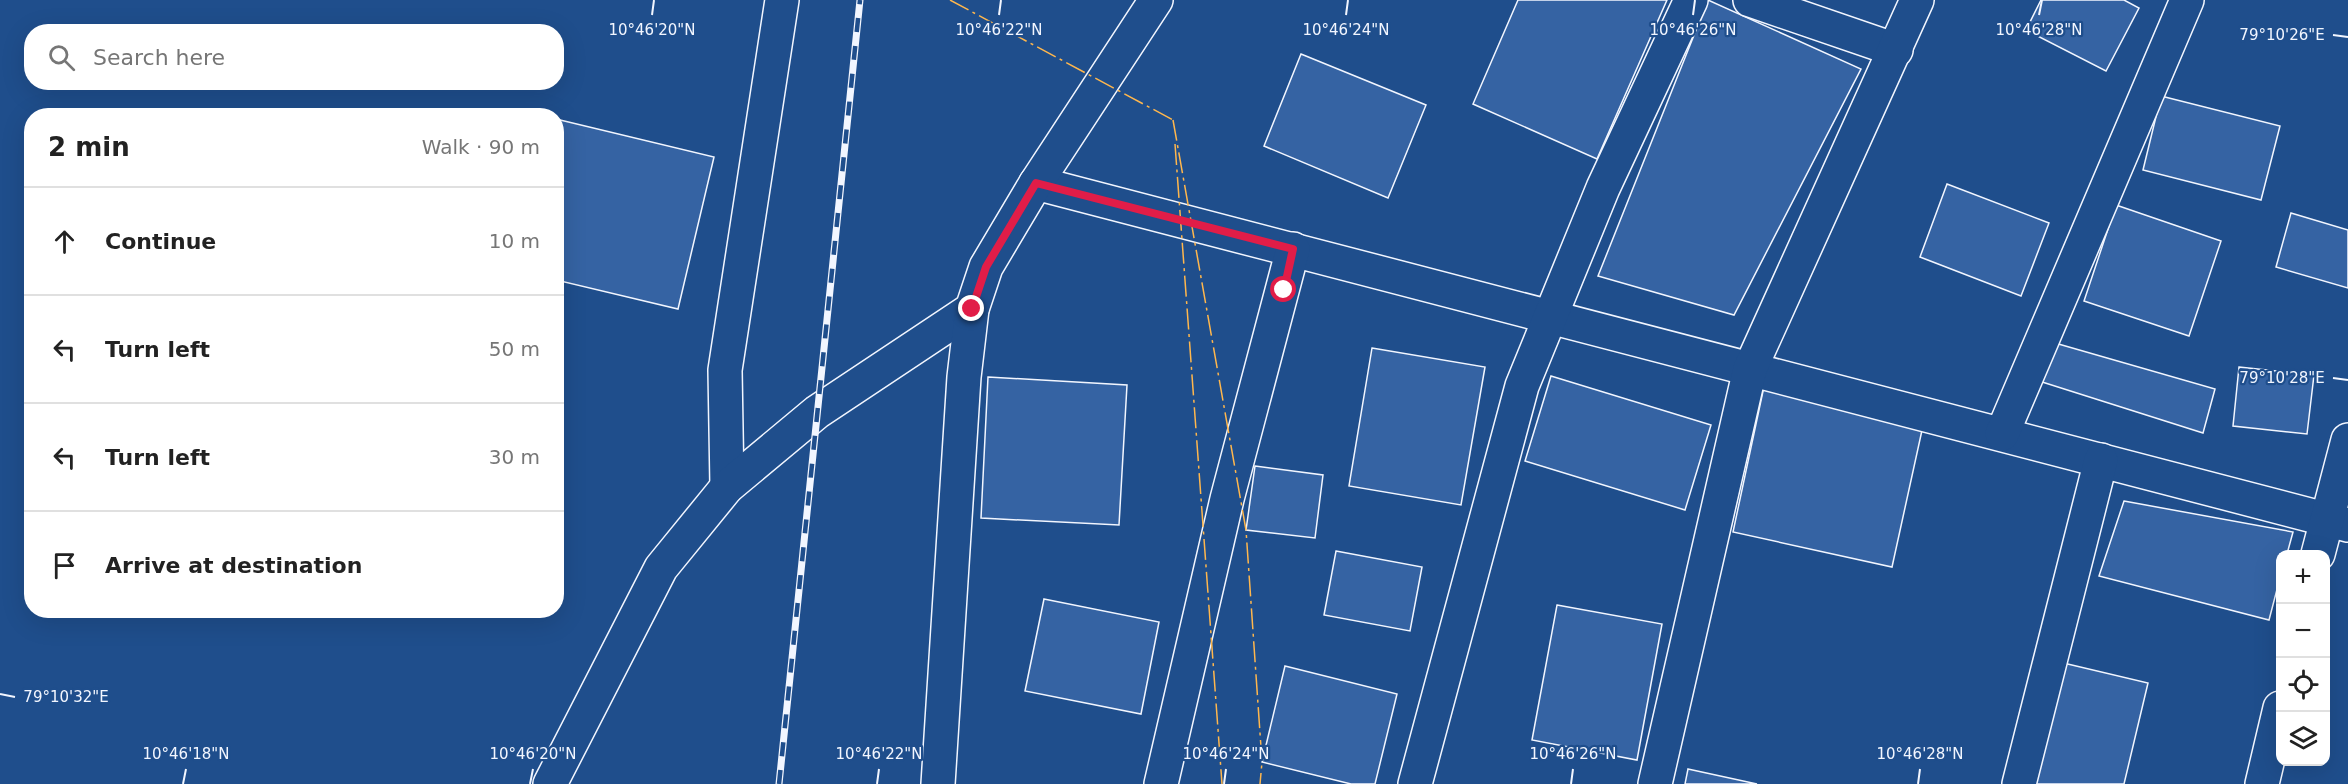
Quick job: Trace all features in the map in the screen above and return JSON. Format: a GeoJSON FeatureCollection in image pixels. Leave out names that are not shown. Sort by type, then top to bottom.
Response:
{"type":"FeatureCollection","features":[{"type":"Feature","properties":{"kind":"street"},"geometry":{"type":"LineString","coordinates":[[727,487],[725,370],[782,0]]}},
{"type":"Feature","properties":{"kind":"street"},"geometry":{"type":"LineString","coordinates":[[938,784],[964,377],[972,309],[986,267],[1036,183],[1156,0]]}},
{"type":"Feature","properties":{"kind":"street"},"geometry":{"type":"LineString","coordinates":[[1414,784],[1521,386],[1603,188],[1691,0]]}},
{"type":"Feature","properties":{"kind":"street"},"geometry":{"type":"LineString","coordinates":[[1750,0],[1896,50]]}},
{"type":"Feature","properties":{"kind":"street"},"geometry":{"type":"LineString","coordinates":[[1655,784],[1750,369],[1917,0]]}},
{"type":"Feature","properties":{"kind":"street"},"geometry":{"type":"LineString","coordinates":[[2002,434],[2187,0]]}},
{"type":"Feature","properties":{"kind":"street"},"geometry":{"type":"LineString","coordinates":[[1036,183],[2338,522]]}},
{"type":"Feature","properties":{"kind":"street"},"geometry":{"type":"LineString","coordinates":[[1161,784],[1227,499],[1293,249]]}},
{"type":"Feature","properties":{"kind":"street"},"geometry":{"type":"LineString","coordinates":[[550,784],[661,568],[727,487],[817,412],[972,309]]}},
{"type":"Feature","properties":{"kind":"street"},"geometry":{"type":"LineString","coordinates":[[2321,550],[2338,522],[2348,440]]}},
{"type":"Feature","properties":{"kind":"street"},"geometry":{"type":"LineString","coordinates":[[2019,784],[2101,460]]}},
{"type":"Feature","properties":{"kind":"street"},"geometry":{"type":"LineString","coordinates":[[2262,784],[2279,712]]}},
{"type":"Feature","properties":{"kind":"building"},"geometry":{"type":"Polygon","coordinates":[[[1518,0],[1667,0],[1597,159],[1473,104],[1518,0]]]}},
{"type":"Feature","properties":{"kind":"building"},"geometry":{"type":"Polygon","coordinates":[[[1708,0],[1861,69],[1734,315],[1598,276],[1708,0]]]}},
{"type":"Feature","properties":{"kind":"building"},"geometry":{"type":"Polygon","coordinates":[[[2041,0],[2124,0],[2139,8],[2106,71],[2026,30],[2041,0]]]}},
{"type":"Feature","properties":{"kind":"building"},"geometry":{"type":"Polygon","coordinates":[[[1301,54],[1426,105],[1388,198],[1264,146],[1301,54]]]}},
{"type":"Feature","properties":{"kind":"building"},"geometry":{"type":"Polygon","coordinates":[[[2161,96],[2280,126],[2261,200],[2143,170],[2161,96]]]}},
{"type":"Feature","properties":{"kind":"building"},"geometry":{"type":"Polygon","coordinates":[[[564,121],[714,157],[678,309],[564,282],[564,121]]]}},
{"type":"Feature","properties":{"kind":"building"},"geometry":{"type":"Polygon","coordinates":[[[1947,184],[2049,223],[2021,296],[1920,257],[1947,184]]]}},
{"type":"Feature","properties":{"kind":"building"},"geometry":{"type":"Polygon","coordinates":[[[2116,205],[2221,241],[2189,336],[2084,301],[2116,205]]]}},
{"type":"Feature","properties":{"kind":"building"},"geometry":{"type":"Polygon","coordinates":[[[2291,213],[2348,230],[2348,288],[2276,267],[2291,213]]]}},
{"type":"Feature","properties":{"kind":"building"},"geometry":{"type":"Polygon","coordinates":[[[2055,343],[2215,389],[2203,433],[2039,381],[2055,343]]]}},
{"type":"Feature","properties":{"kind":"building"},"geometry":{"type":"Polygon","coordinates":[[[1372,348],[1485,367],[1461,505],[1349,486],[1372,348]]]}},
{"type":"Feature","properties":{"kind":"building"},"geometry":{"type":"Polygon","coordinates":[[[2239,367],[2314,375],[2307,434],[2233,426],[2239,367]]]}},
{"type":"Feature","properties":{"kind":"building"},"geometry":{"type":"Polygon","coordinates":[[[1551,376],[1711,425],[1685,510],[1525,461],[1551,376]]]}},
{"type":"Feature","properties":{"kind":"building"},"geometry":{"type":"Polygon","coordinates":[[[988,377],[1127,385],[1119,525],[981,518],[988,377]]]}},
{"type":"Feature","properties":{"kind":"building"},"geometry":{"type":"Polygon","coordinates":[[[1766,377],[1926,412],[1892,567],[1733,532],[1766,377]]]}},
{"type":"Feature","properties":{"kind":"building"},"geometry":{"type":"Polygon","coordinates":[[[1255,466],[1323,475],[1315,538],[1246,530],[1255,466]]]}},
{"type":"Feature","properties":{"kind":"building"},"geometry":{"type":"Polygon","coordinates":[[[2124,501],[2293,532],[2288,550],[2276,550],[2276,593],[2269,620],[2099,576],[2124,501]]]}},
{"type":"Feature","properties":{"kind":"building"},"geometry":{"type":"Polygon","coordinates":[[[1336,551],[1422,567],[1410,631],[1324,615],[1336,551]]]}},
{"type":"Feature","properties":{"kind":"building"},"geometry":{"type":"Polygon","coordinates":[[[1044,599],[1159,622],[1141,714],[1025,691],[1044,599]]]}},
{"type":"Feature","properties":{"kind":"building"},"geometry":{"type":"Polygon","coordinates":[[[1557,605],[1662,624],[1637,760],[1532,740],[1557,605]]]}},
{"type":"Feature","properties":{"kind":"building"},"geometry":{"type":"Polygon","coordinates":[[[2055,661],[2148,683],[2124,784],[2027,784],[2055,661]]]}},
{"type":"Feature","properties":{"kind":"building"},"geometry":{"type":"Polygon","coordinates":[[[1285,666],[1397,694],[1375,784],[1351,784],[1262,762],[1285,666]]]}},
{"type":"Feature","properties":{"kind":"building"},"geometry":{"type":"Polygon","coordinates":[[[1688,769],[1757,784],[1685,784],[1688,769]]]}},
{"type":"Feature","properties":{"kind":"railway"},"geometry":{"type":"LineString","coordinates":[[779,784],[860,0]]}},
{"type":"Feature","properties":{"kind":"power"},"geometry":{"type":"LineString","coordinates":[[950,0],[1173,120]]}},
{"type":"Feature","properties":{"kind":"power"},"geometry":{"type":"LineString","coordinates":[[1173,120],[1246,530],[1262,762],[1260,784]]}},
{"type":"Feature","properties":{"kind":"power"},"geometry":{"type":"LineString","coordinates":[[1175,144],[1222,784]]}},
{"type":"Feature","properties":{"kind":"route"},"geometry":{"type":"LineString","coordinates":[[972,309],[986,267],[1036,183],[1293,249],[1284,290]]}}]}
